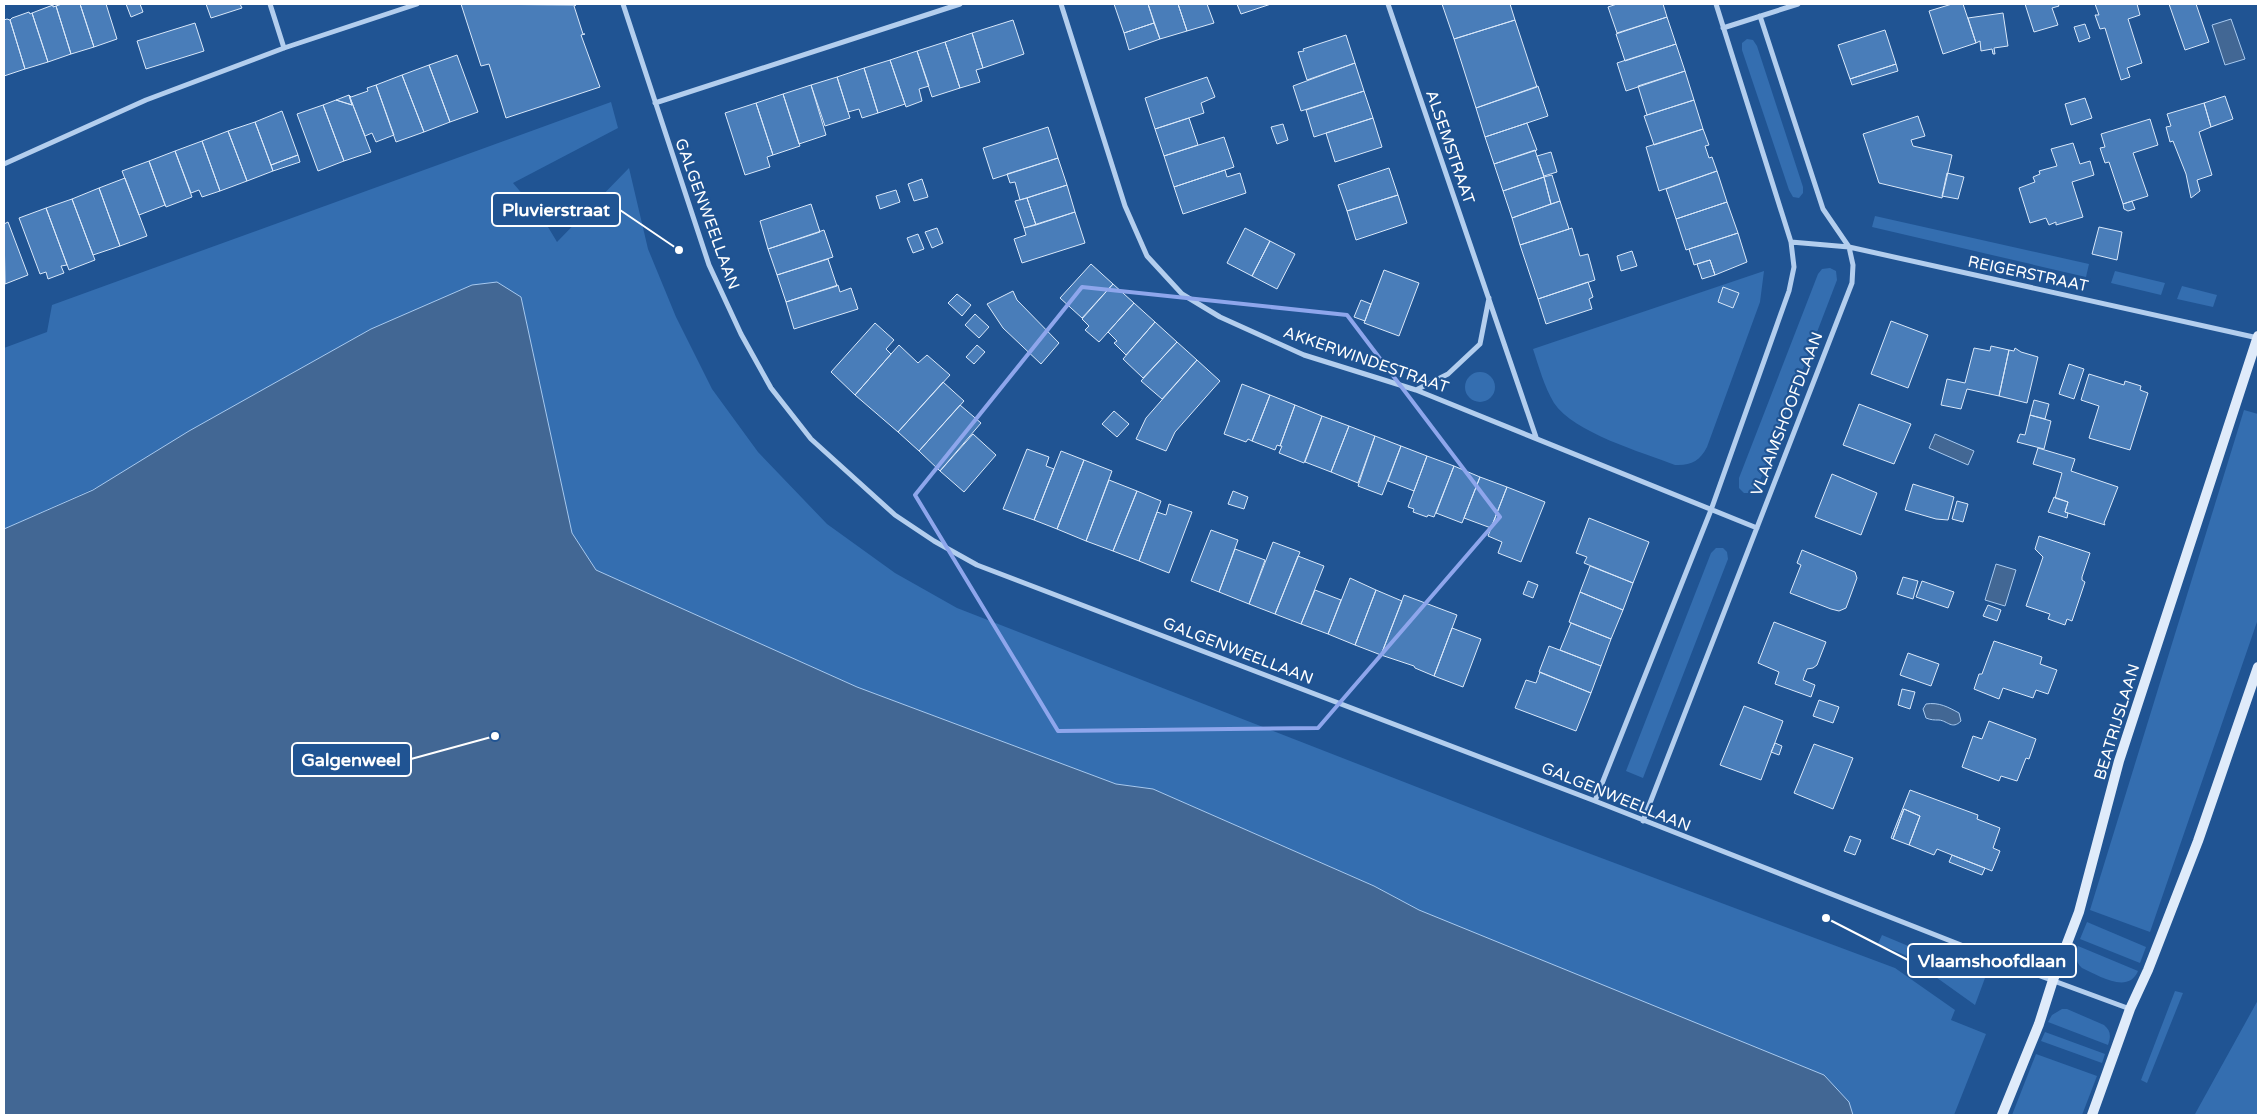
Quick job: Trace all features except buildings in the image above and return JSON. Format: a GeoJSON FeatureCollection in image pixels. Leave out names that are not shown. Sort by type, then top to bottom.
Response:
{"type":"FeatureCollection","features":[{"type":"Feature","properties":{"kind":"street"},"geometry":{"type":"LineString","coordinates":[[270,4],[284,48]]}},
{"type":"Feature","properties":{"kind":"street"},"geometry":{"type":"LineString","coordinates":[[4,164],[146,100],[284,48],[417,4]]}},
{"type":"Feature","properties":{"kind":"street","name":"GALGENWEELLAAN"},"geometry":{"type":"LineString","coordinates":[[623,4],[709,265],[741,334],[771,388],[811,439],[894,515],[934,541],[977,565],[1595,801],[2130,1009]]}},
{"type":"Feature","properties":{"kind":"street"},"geometry":{"type":"LineString","coordinates":[[655,103],[960,4]]}},
{"type":"Feature","properties":{"kind":"street","name":"AKKERWINDESTRAAT"},"geometry":{"type":"LineString","coordinates":[[1061,4],[1125,206],[1147,256],[1182,294],[1220,317],[1304,355],[1416,390],[1757,528]]}},
{"type":"Feature","properties":{"kind":"street","name":"ALSEMSTRAAT"},"geometry":{"type":"LineString","coordinates":[[1388,4],[1536,437]]}},
{"type":"Feature","properties":{"kind":"street"},"geometry":{"type":"LineString","coordinates":[[1595,801],[1711,510],[1790,291],[1794,267],[1791,242],[1716,4]]}},
{"type":"Feature","properties":{"kind":"street"},"geometry":{"type":"LineString","coordinates":[[1723,28],[1798,4]]}},
{"type":"Feature","properties":{"kind":"street","name":"VLAAMSHOOFDLAAN"},"geometry":{"type":"LineString","coordinates":[[1643,821],[1852,283],[1853,266],[1849,247],[1823,209],[1760,16]]}},
{"type":"Feature","properties":{"kind":"street","name":"REIGERSTRAAT"},"geometry":{"type":"LineString","coordinates":[[1791,242],[1849,247],[2258,337]]}},
{"type":"Feature","properties":{"kind":"street"},"geometry":{"type":"LineString","coordinates":[[1416,390],[1448,374],[1480,344],[1489,298]]}},
{"type":"Feature","properties":{"kind":"street","name":"BEATRIJSLAAN"},"geometry":{"type":"LineString","coordinates":[[2002,1115],[2039,1024],[2053,980],[2079,912],[2119,761],[2258,337]]}},
{"type":"Feature","properties":{"kind":"street"},"geometry":{"type":"LineString","coordinates":[[2092,1115],[2130,1009],[2198,841],[2258,667]]}},
{"type":"Feature","properties":{"kind":"highlighted area"},"geometry":{"type":"Polygon","coordinates":[[[1082,287],[1347,315],[1500,517],[1318,728],[1058,731],[915,495],[1082,287]]]}},
{"type":"Feature","properties":{"kind":"shaded area"},"geometry":{"type":"Polygon","coordinates":[[[2231,19],[2245,59],[2225,65],[2212,25],[2231,19]]]}},
{"type":"Feature","properties":{"kind":"shaded area"},"geometry":{"type":"Polygon","coordinates":[[[1747,39],[1753,40],[1757,46],[1803,187],[1803,193],[1799,198],[1793,197],[1789,190],[1742,50],[1742,43],[1747,39]]]}},
{"type":"Feature","properties":{"kind":"shaded area"},"geometry":{"type":"Polygon","coordinates":[[[611,102],[618,128],[513,183],[542,217],[557,242],[629,168],[648,249],[676,317],[712,389],[758,452],[827,524],[895,573],[957,608],[1548,838],[1895,968],[1955,1010],[1951,1020],[1986,1034],[1954,1115],[1853,1115],[1849,1102],[1419,910],[1374,886],[1153,789],[1116,784],[857,687],[596,570],[572,533],[521,297],[4,529],[4,348],[47,332],[52,305],[611,102]]]}},
{"type":"Feature","properties":{"kind":"shaded area"},"geometry":{"type":"Polygon","coordinates":[[[1875,216],[2089,264],[2086,277],[1872,227],[1875,216]]]}},
{"type":"Feature","properties":{"kind":"shaded area"},"geometry":{"type":"Polygon","coordinates":[[[1830,268],[1836,271],[1837,280],[1758,486],[1752,493],[1744,493],[1739,488],[1739,478],[1818,274],[1822,269],[1830,268]]]}},
{"type":"Feature","properties":{"kind":"shaded area"},"geometry":{"type":"Polygon","coordinates":[[[1764,271],[1760,302],[1707,447],[1694,462],[1685,465],[1675,465],[1627,448],[1577,424],[1564,414],[1550,397],[1533,349],[1764,271]]]}},
{"type":"Feature","properties":{"kind":"shaded area"},"geometry":{"type":"Polygon","coordinates":[[[2115,271],[2165,283],[2161,295],[2111,283],[2115,271]]]}},
{"type":"Feature","properties":{"kind":"shaded area"},"geometry":{"type":"Polygon","coordinates":[[[497,282],[521,297],[572,533],[596,570],[857,687],[1116,784],[1153,789],[1374,886],[1419,910],[1824,1075],[1849,1102],[1853,1115],[4,1115],[4,529],[93,490],[189,431],[371,329],[472,285],[497,282]]]}},
{"type":"Feature","properties":{"kind":"shaded area"},"geometry":{"type":"Polygon","coordinates":[[[2182,286],[2217,295],[2213,307],[2177,299],[2182,286]]]}},
{"type":"Feature","properties":{"kind":"shaded area"},"geometry":{"type":"Polygon","coordinates":[[[1480,372],[1491,376],[1495,387],[1491,398],[1480,402],[1469,398],[1465,387],[1469,376],[1480,372]]]}},
{"type":"Feature","properties":{"kind":"shaded area"},"geometry":{"type":"Polygon","coordinates":[[[2244,410],[2258,414],[2258,619],[2150,932],[2090,910],[2244,410]]]}},
{"type":"Feature","properties":{"kind":"shaded area"},"geometry":{"type":"Polygon","coordinates":[[[1935,434],[1974,451],[1968,465],[1929,448],[1935,434]]]}},
{"type":"Feature","properties":{"kind":"shaded area"},"geometry":{"type":"Polygon","coordinates":[[[1716,548],[1723,548],[1727,552],[1728,559],[1643,778],[1626,771],[1711,553],[1716,548]]]}},
{"type":"Feature","properties":{"kind":"shaded area"},"geometry":{"type":"Polygon","coordinates":[[[1996,564],[2016,570],[2005,606],[1985,600],[1996,564]]]}},
{"type":"Feature","properties":{"kind":"shaded area"},"geometry":{"type":"Polygon","coordinates":[[[1926,704],[1939,704],[1951,709],[1959,713],[1961,721],[1958,724],[1952,725],[1926,718],[1923,709],[1926,704]]]}},
{"type":"Feature","properties":{"kind":"shaded area"},"geometry":{"type":"Polygon","coordinates":[[[2087,922],[2146,947],[2140,963],[2080,939],[2087,922]]]}},
{"type":"Feature","properties":{"kind":"shaded area"},"geometry":{"type":"Polygon","coordinates":[[[1882,935],[1985,978],[1975,1005],[1905,955],[1878,944],[1882,935]]]}},
{"type":"Feature","properties":{"kind":"shaded area"},"geometry":{"type":"Polygon","coordinates":[[[2078,946],[2138,971],[2127,982],[2112,981],[2104,978],[2080,966],[2076,958],[2078,946]]]}},
{"type":"Feature","properties":{"kind":"shaded area"},"geometry":{"type":"Polygon","coordinates":[[[2175,991],[2183,993],[2147,1083],[2141,1080],[2175,991]]]}},
{"type":"Feature","properties":{"kind":"shaded area"},"geometry":{"type":"Polygon","coordinates":[[[2258,1000],[2258,1115],[2194,1115],[2195,1114],[2258,1000]]]}},
{"type":"Feature","properties":{"kind":"shaded area"},"geometry":{"type":"Polygon","coordinates":[[[2062,1009],[2067,1009],[2104,1025],[2110,1034],[2108,1045],[2048,1022],[2052,1015],[2062,1009]]]}},
{"type":"Feature","properties":{"kind":"shaded area"},"geometry":{"type":"Polygon","coordinates":[[[2045,1032],[2105,1054],[2102,1063],[2041,1041],[2045,1032]]]}},
{"type":"Feature","properties":{"kind":"shaded area"},"geometry":{"type":"Polygon","coordinates":[[[2036,1054],[2097,1076],[2082,1115],[2012,1115],[2036,1054]]]}},
{"type":"Feature","properties":{"kind":"place","name":"Pluvierstraat"},"geometry":{"type":"Point","coordinates":[679,250]}},
{"type":"Feature","properties":{"kind":"place","name":"Galgenweel"},"geometry":{"type":"Point","coordinates":[495,736]}},
{"type":"Feature","properties":{"kind":"place","name":"Vlaamshoofdlaan"},"geometry":{"type":"Point","coordinates":[1826,918]}}]}
